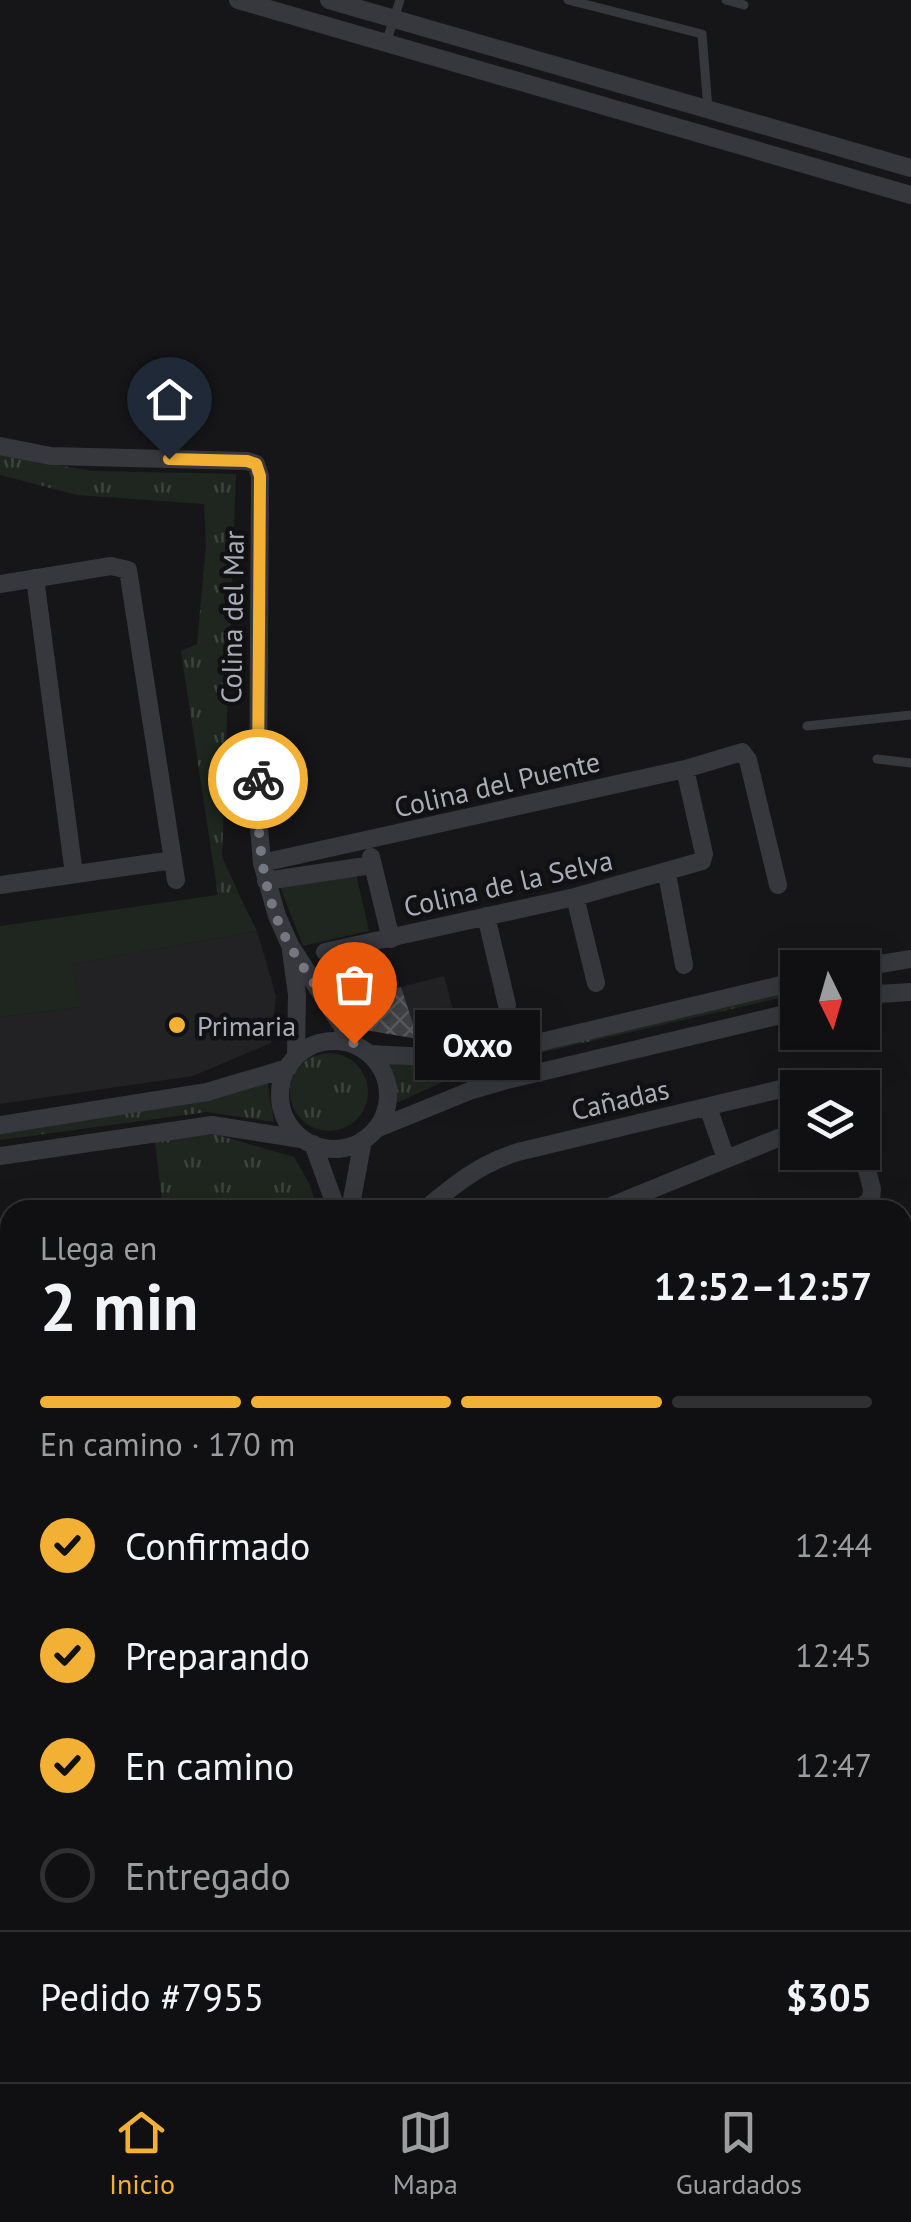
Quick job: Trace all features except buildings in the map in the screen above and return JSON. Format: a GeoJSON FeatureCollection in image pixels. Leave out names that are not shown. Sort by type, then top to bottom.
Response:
{"type":"FeatureCollection","features":[{"type":"Feature","properties":{"kind":"street"},"geometry":{"type":"LineString","coordinates":[[238,0],[911,195]]}},
{"type":"Feature","properties":{"kind":"street"},"geometry":{"type":"LineString","coordinates":[[329,0],[911,168]]}},
{"type":"Feature","properties":{"kind":"street","name":"Colina del Mar"},"geometry":{"type":"LineString","coordinates":[[0,446],[51,456],[256,464],[260,476],[258,814],[264,872],[290,945],[297,995],[292,1062]]}},
{"type":"Feature","properties":{"kind":"street"},"geometry":{"type":"LineString","coordinates":[[0,584],[111,566],[124,567],[131,575],[176,880]]}},
{"type":"Feature","properties":{"kind":"street"},"geometry":{"type":"LineString","coordinates":[[35,578],[74,874]]}},
{"type":"Feature","properties":{"kind":"street","name":"Colina del Puente"},"geometry":{"type":"LineString","coordinates":[[264,872],[369,842],[742,752],[748,760],[778,886]]}},
{"type":"Feature","properties":{"kind":"street","name":"Colina de la Selva"},"geometry":{"type":"LineString","coordinates":[[326,952],[575,897],[702,861],[704,854],[685,768]]}},
{"type":"Feature","properties":{"kind":"street"},"geometry":{"type":"LineString","coordinates":[[369,842],[391,939]]}},
{"type":"Feature","properties":{"kind":"street"},"geometry":{"type":"LineString","coordinates":[[0,885],[173,860]]}},
{"type":"Feature","properties":{"kind":"street"},"geometry":{"type":"LineString","coordinates":[[264,872],[372,865]]}},
{"type":"Feature","properties":{"kind":"street"},"geometry":{"type":"LineString","coordinates":[[667,874],[684,965]]}},
{"type":"Feature","properties":{"kind":"street"},"geometry":{"type":"LineString","coordinates":[[575,897],[596,983]]}},
{"type":"Feature","properties":{"kind":"street"},"geometry":{"type":"LineString","coordinates":[[486,916],[507,1005]]}},
{"type":"Feature","properties":{"kind":"street","name":"Colina del Mar"},"geometry":{"type":"LineString","coordinates":[[290,945],[362,1049]]}},
{"type":"Feature","properties":{"kind":"street"},"geometry":{"type":"LineString","coordinates":[[880,964],[911,959]]}},
{"type":"Feature","properties":{"kind":"street"},"geometry":{"type":"LineString","coordinates":[[0,1124],[207,1092],[292,1062],[324,1043],[447,1058],[486,1054],[780,985]]}},
{"type":"Feature","properties":{"kind":"street"},"geometry":{"type":"LineString","coordinates":[[880,995],[911,992]]}},
{"type":"Feature","properties":{"kind":"street"},"geometry":{"type":"LineString","coordinates":[[0,1156],[212,1125],[330,1149],[347,1147],[472,1090],[780,1015]]}},
{"type":"Feature","properties":{"kind":"street"},"geometry":{"type":"LineString","coordinates":[[353,1200],[370,1134],[385,1114],[388,1098],[387,1082],[362,1049]]}},
{"type":"Feature","properties":{"kind":"street"},"geometry":{"type":"LineString","coordinates":[[292,1062],[280,1098],[284,1114],[308,1142],[333,1200]]}},
{"type":"Feature","properties":{"kind":"street","name":"Cañadas"},"geometry":{"type":"LineString","coordinates":[[436,1200],[470,1172],[492,1160],[780,1089]]}},
{"type":"Feature","properties":{"kind":"street"},"geometry":{"type":"LineString","coordinates":[[708,1107],[726,1159]]}},
{"type":"Feature","properties":{"kind":"street"},"geometry":{"type":"LineString","coordinates":[[626,1200],[780,1137]]}},
{"type":"Feature","properties":{"kind":"street"},"geometry":{"type":"LineString","coordinates":[[867,1170],[872,1188],[870,1200]]}},
{"type":"Feature","properties":{"kind":"lane"},"geometry":{"type":"LineString","coordinates":[[386,43],[400,0]]}},
{"type":"Feature","properties":{"kind":"lane"},"geometry":{"type":"LineString","coordinates":[[568,0],[702,34],[708,110]]}},
{"type":"Feature","properties":{"kind":"lane"},"geometry":{"type":"LineString","coordinates":[[726,0],[744,5]]}},
{"type":"Feature","properties":{"kind":"lane"},"geometry":{"type":"LineString","coordinates":[[807,726],[911,714]]}},
{"type":"Feature","properties":{"kind":"lane"},"geometry":{"type":"LineString","coordinates":[[877,759],[911,764]]}},
{"type":"Feature","properties":{"kind":"shaded area","name":"Primaria"},"geometry":{"type":"Polygon","coordinates":[[[257,931],[276,996],[271,1043],[193,1076],[0,1104],[0,1017],[78,1007],[72,964],[257,931]]]}},
{"type":"Feature","properties":{"kind":"shaded area"},"geometry":{"type":"Polygon","coordinates":[[[444,976],[460,1035],[418,1039],[401,987],[444,976]]]}},
{"type":"Feature","properties":{"kind":"green space"},"geometry":{"type":"Polygon","coordinates":[[[0,455],[92,471],[236,474],[222,857],[238,892],[218,895],[181,651],[197,644],[206,546],[204,504],[77,495],[0,475],[0,455]]]}},
{"type":"Feature","properties":{"kind":"green space"},"geometry":{"type":"Polygon","coordinates":[[[355,869],[369,931],[303,946],[278,882],[355,869]]]}},
{"type":"Feature","properties":{"kind":"green space"},"geometry":{"type":"Polygon","coordinates":[[[238,892],[257,931],[73,964],[79,1007],[0,1017],[0,926],[238,892]]]}},
{"type":"Feature","properties":{"kind":"green space"},"geometry":{"type":"Polygon","coordinates":[[[780,989],[780,998],[474,1068],[392,1105],[393,1078],[383,1061],[470,1062],[780,989]]]}},
{"type":"Feature","properties":{"kind":"green space"},"geometry":{"type":"Polygon","coordinates":[[[329,1053],[344,1056],[356,1065],[365,1077],[365,1107],[356,1119],[344,1128],[329,1131],[314,1128],[302,1119],[293,1107],[290,1092],[293,1077],[302,1065],[314,1056],[329,1053]]]}},
{"type":"Feature","properties":{"kind":"green space"},"geometry":{"type":"Polygon","coordinates":[[[267,1080],[274,1122],[207,1112],[0,1140],[0,1130],[267,1080]]]}},
{"type":"Feature","properties":{"kind":"green space"},"geometry":{"type":"Polygon","coordinates":[[[214,1134],[294,1157],[315,1200],[162,1200],[155,1142],[214,1134]]]}},
{"type":"Feature","properties":{"kind":"way so far"},"geometry":{"type":"LineString","coordinates":[[258,779],[262,863],[277,916],[290,945],[354,1044]]}},
{"type":"Feature","properties":{"kind":"place","name":"Primaria"},"geometry":{"type":"Point","coordinates":[177,1025]}},
{"type":"Feature","properties":{"kind":"place","name":"Oxxo"},"geometry":{"type":"Point","coordinates":[354,1044]}},
{"type":"Feature","properties":{"kind":"route"},"geometry":{"type":"LineString","coordinates":[[169,459],[247,461],[256,464],[260,476],[258,779]]}}]}
